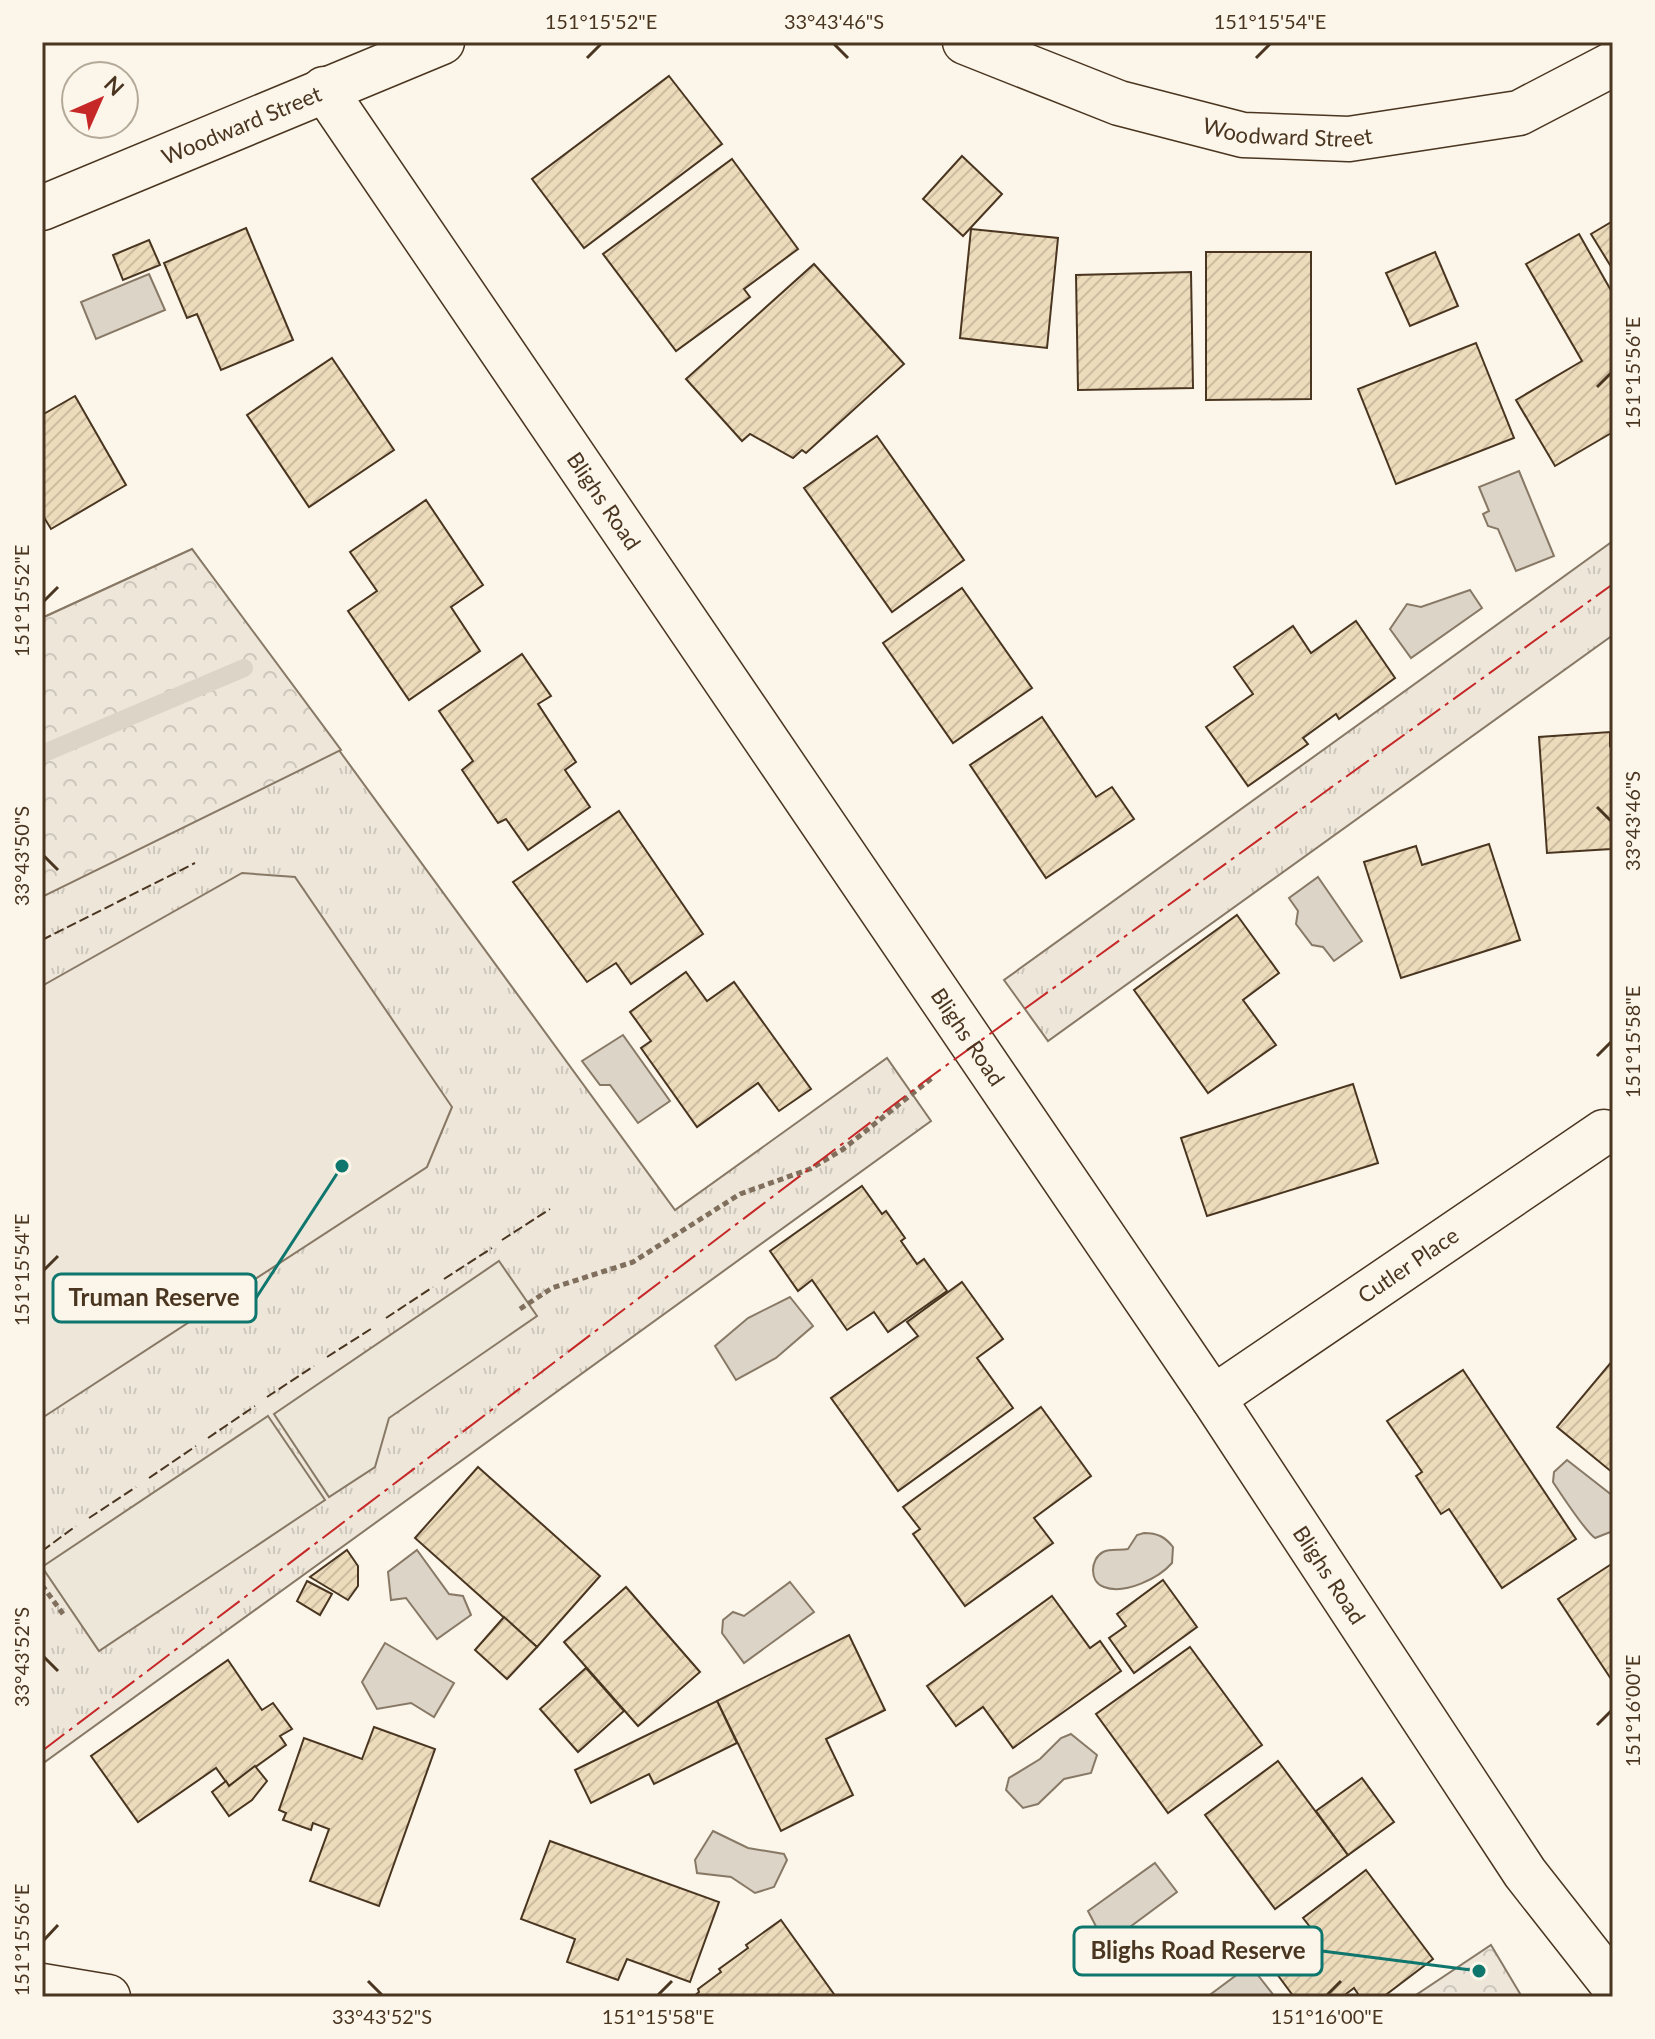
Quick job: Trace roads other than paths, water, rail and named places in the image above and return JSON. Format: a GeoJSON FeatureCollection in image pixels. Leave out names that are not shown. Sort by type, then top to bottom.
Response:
{"type":"FeatureCollection","features":[{"type":"Feature","properties":{"kind":"street","name":"Woodward Street"},"geometry":{"type":"LineString","coordinates":[[42,208],[442,42]]}},
{"type":"Feature","properties":{"kind":"street","name":"Woodward Street"},"geometry":{"type":"LineString","coordinates":[[965,42],[1119,103],[1243,135],[1258,136],[1349,139],[1519,113],[1613,64]]}},
{"type":"Feature","properties":{"kind":"street","name":"Blighs Road"},"geometry":{"type":"LineString","coordinates":[[324,89],[1213,1398],[1525,1873],[1613,1985]]}},
{"type":"Feature","properties":{"kind":"street","name":"Cutler Place"},"geometry":{"type":"LineString","coordinates":[[1213,1398],[1604,1132]]}},
{"type":"Feature","properties":{"kind":"street"},"geometry":{"type":"LineString","coordinates":[[42,1986],[108,1997]]}},
{"type":"Feature","properties":{"kind":"waterway"},"geometry":{"type":"LineString","coordinates":[[42,754],[244,668]]}},
{"type":"Feature","properties":{"kind":"place","name":"Truman Reserve"},"geometry":{"type":"Point","coordinates":[342,1166]}},
{"type":"Feature","properties":{"kind":"place","name":"Blighs Road Reserve"},"geometry":{"type":"Point","coordinates":[1479,1971]}}]}
